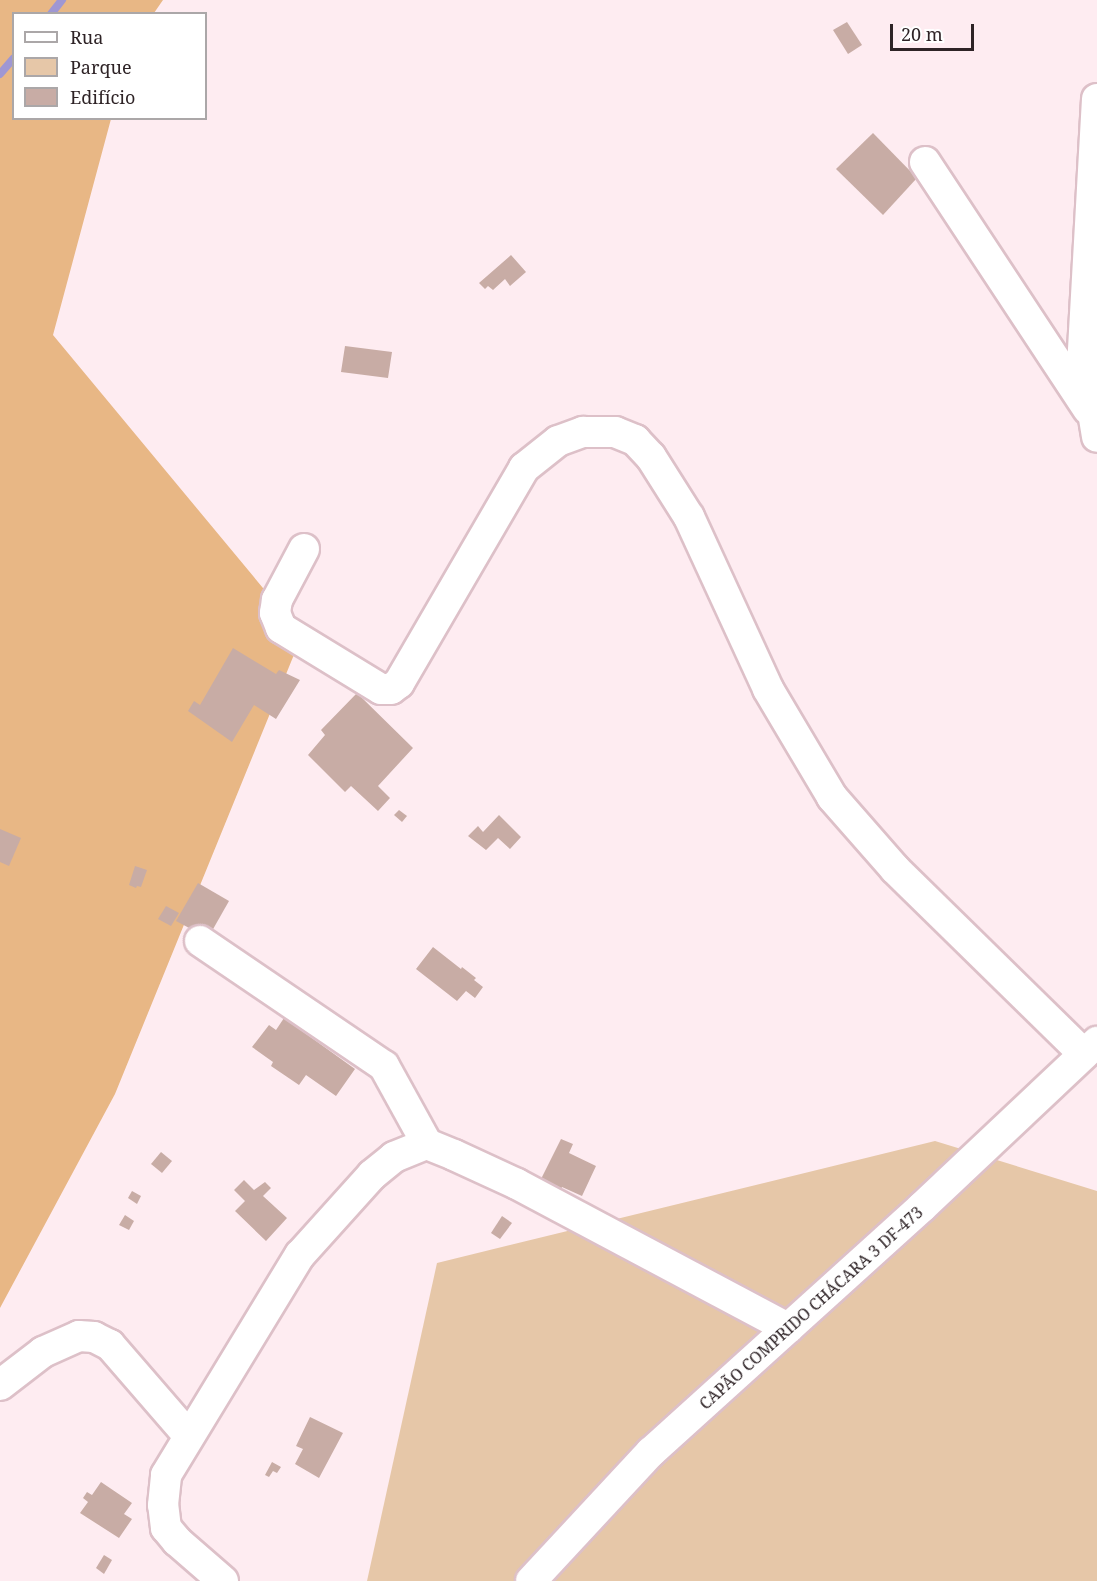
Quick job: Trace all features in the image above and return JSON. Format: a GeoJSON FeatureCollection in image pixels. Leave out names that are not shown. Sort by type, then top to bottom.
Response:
{"type":"FeatureCollection","features":[{"type":"Feature","properties":{"kind":"street"},"geometry":{"type":"LineString","coordinates":[[1095,426],[1083,352],[1097,99]]}},
{"type":"Feature","properties":{"kind":"street"},"geometry":{"type":"LineString","coordinates":[[924,162],[1095,426]]}},
{"type":"Feature","properties":{"kind":"street"},"geometry":{"type":"LineString","coordinates":[[304,549],[277,600],[275,613],[280,628],[381,689],[391,689],[399,683],[524,468],[558,441],[583,432],[615,432],[635,440],[651,457],[689,517],[768,689],[832,797],[895,869],[1091,1048]]}},
{"type":"Feature","properties":{"kind":"street"},"geometry":{"type":"LineString","coordinates":[[200,941],[384,1066],[427,1144],[517,1184],[788,1328]]}},
{"type":"Feature","properties":{"kind":"street","name":"CAPÃO COMPRIDO CHÁCARA 3 DF-473"},"geometry":{"type":"LineString","coordinates":[[531,1581],[651,1452],[1091,1048]]}},
{"type":"Feature","properties":{"kind":"street"},"geometry":{"type":"LineString","coordinates":[[223,1581],[177,1541],[166,1528],[163,1505],[166,1474],[300,1255],[372,1175],[394,1157],[427,1144]]}},
{"type":"Feature","properties":{"kind":"street"},"geometry":{"type":"LineString","coordinates":[[0,1385],[43,1352],[79,1336],[94,1337],[110,1345],[188,1435]]}},
{"type":"Feature","properties":{"kind":"green space"},"geometry":{"type":"Polygon","coordinates":[[[935,1141],[1097,1191],[1097,1581],[367,1581],[437,1263],[935,1141]]]}},
{"type":"Feature","properties":{"kind":"shaded area"},"geometry":{"type":"Polygon","coordinates":[[[0,0],[163,0],[155,12],[12,12],[12,120],[111,120],[53,335],[302,635],[115,1094],[0,1308],[0,0]]]}},
{"type":"Feature","properties":{"kind":"building"},"geometry":{"type":"Polygon","coordinates":[[[847,22],[862,45],[848,54],[833,30],[847,22]]]}},
{"type":"Feature","properties":{"kind":"building"},"geometry":{"type":"Polygon","coordinates":[[[873,133],[917,178],[883,215],[836,169],[873,133]]]}},
{"type":"Feature","properties":{"kind":"building"},"geometry":{"type":"Polygon","coordinates":[[[511,255],[526,272],[510,286],[505,279],[493,290],[488,286],[485,289],[479,283],[511,255]]]}},
{"type":"Feature","properties":{"kind":"building"},"geometry":{"type":"Polygon","coordinates":[[[345,346],[392,352],[388,378],[341,372],[345,346]]]}},
{"type":"Feature","properties":{"kind":"building"},"geometry":{"type":"Polygon","coordinates":[[[233,648],[276,674],[279,670],[300,680],[276,719],[254,705],[232,742],[188,711],[194,701],[200,705],[233,648]]]}},
{"type":"Feature","properties":{"kind":"building"},"geometry":{"type":"Polygon","coordinates":[[[357,693],[413,748],[378,786],[390,798],[378,811],[351,786],[345,792],[308,755],[325,735],[321,730],[357,693]]]}},
{"type":"Feature","properties":{"kind":"building"},"geometry":{"type":"Polygon","coordinates":[[[399,810],[407,816],[402,822],[394,815],[399,810]]]}},
{"type":"Feature","properties":{"kind":"building"},"geometry":{"type":"Polygon","coordinates":[[[499,815],[521,837],[510,849],[498,838],[486,850],[468,836],[478,826],[483,832],[499,815]]]}},
{"type":"Feature","properties":{"kind":"building"},"geometry":{"type":"Polygon","coordinates":[[[0,829],[21,838],[9,866],[0,862],[0,829]]]}},
{"type":"Feature","properties":{"kind":"building"},"geometry":{"type":"Polygon","coordinates":[[[135,866],[147,870],[141,887],[136,888],[129,885],[135,866]]]}},
{"type":"Feature","properties":{"kind":"building"},"geometry":{"type":"Polygon","coordinates":[[[198,883],[229,901],[208,938],[176,921],[198,883]]]}},
{"type":"Feature","properties":{"kind":"building"},"geometry":{"type":"Polygon","coordinates":[[[166,906],[179,913],[171,926],[158,919],[166,906]]]}},
{"type":"Feature","properties":{"kind":"building"},"geometry":{"type":"Polygon","coordinates":[[[433,947],[476,978],[474,980],[483,987],[475,998],[466,991],[457,1001],[416,969],[433,947]]]}},
{"type":"Feature","properties":{"kind":"building"},"geometry":{"type":"Polygon","coordinates":[[[284,1018],[355,1069],[336,1096],[306,1075],[299,1085],[271,1066],[273,1062],[252,1047],[269,1025],[276,1030],[284,1018]]]}},
{"type":"Feature","properties":{"kind":"building"},"geometry":{"type":"Polygon","coordinates":[[[561,1139],[573,1144],[569,1153],[596,1166],[582,1196],[562,1187],[559,1194],[538,1185],[561,1139]]]}},
{"type":"Feature","properties":{"kind":"building"},"geometry":{"type":"Polygon","coordinates":[[[161,1152],[172,1161],[162,1173],[151,1164],[161,1152]]]}},
{"type":"Feature","properties":{"kind":"building"},"geometry":{"type":"Polygon","coordinates":[[[244,1180],[254,1190],[265,1182],[271,1188],[263,1196],[287,1218],[266,1241],[235,1211],[245,1201],[234,1190],[244,1180]]]}},
{"type":"Feature","properties":{"kind":"building"},"geometry":{"type":"Polygon","coordinates":[[[132,1191],[141,1196],[137,1204],[128,1198],[132,1191]]]}},
{"type":"Feature","properties":{"kind":"building"},"geometry":{"type":"Polygon","coordinates":[[[125,1215],[134,1221],[129,1230],[119,1225],[125,1215]]]}},
{"type":"Feature","properties":{"kind":"building"},"geometry":{"type":"Polygon","coordinates":[[[502,1216],[512,1223],[500,1239],[491,1233],[502,1216]]]}},
{"type":"Feature","properties":{"kind":"building"},"geometry":{"type":"Polygon","coordinates":[[[310,1417],[343,1433],[319,1478],[295,1464],[303,1449],[296,1446],[310,1417]]]}},
{"type":"Feature","properties":{"kind":"building"},"geometry":{"type":"Polygon","coordinates":[[[272,1462],[281,1467],[277,1473],[273,1471],[269,1477],[265,1475],[272,1462]]]}},
{"type":"Feature","properties":{"kind":"building"},"geometry":{"type":"Polygon","coordinates":[[[101,1482],[132,1503],[124,1514],[132,1519],[119,1538],[80,1513],[88,1502],[83,1498],[87,1492],[92,1495],[101,1482]]]}},
{"type":"Feature","properties":{"kind":"building"},"geometry":{"type":"Polygon","coordinates":[[[104,1555],[112,1560],[104,1574],[96,1568],[104,1555]]]}},
{"type":"Feature","properties":{"kind":"waterway"},"geometry":{"type":"LineString","coordinates":[[53,12],[62,0]]}},
{"type":"Feature","properties":{"kind":"waterway"},"geometry":{"type":"LineString","coordinates":[[0,74],[12,60]]}}]}
